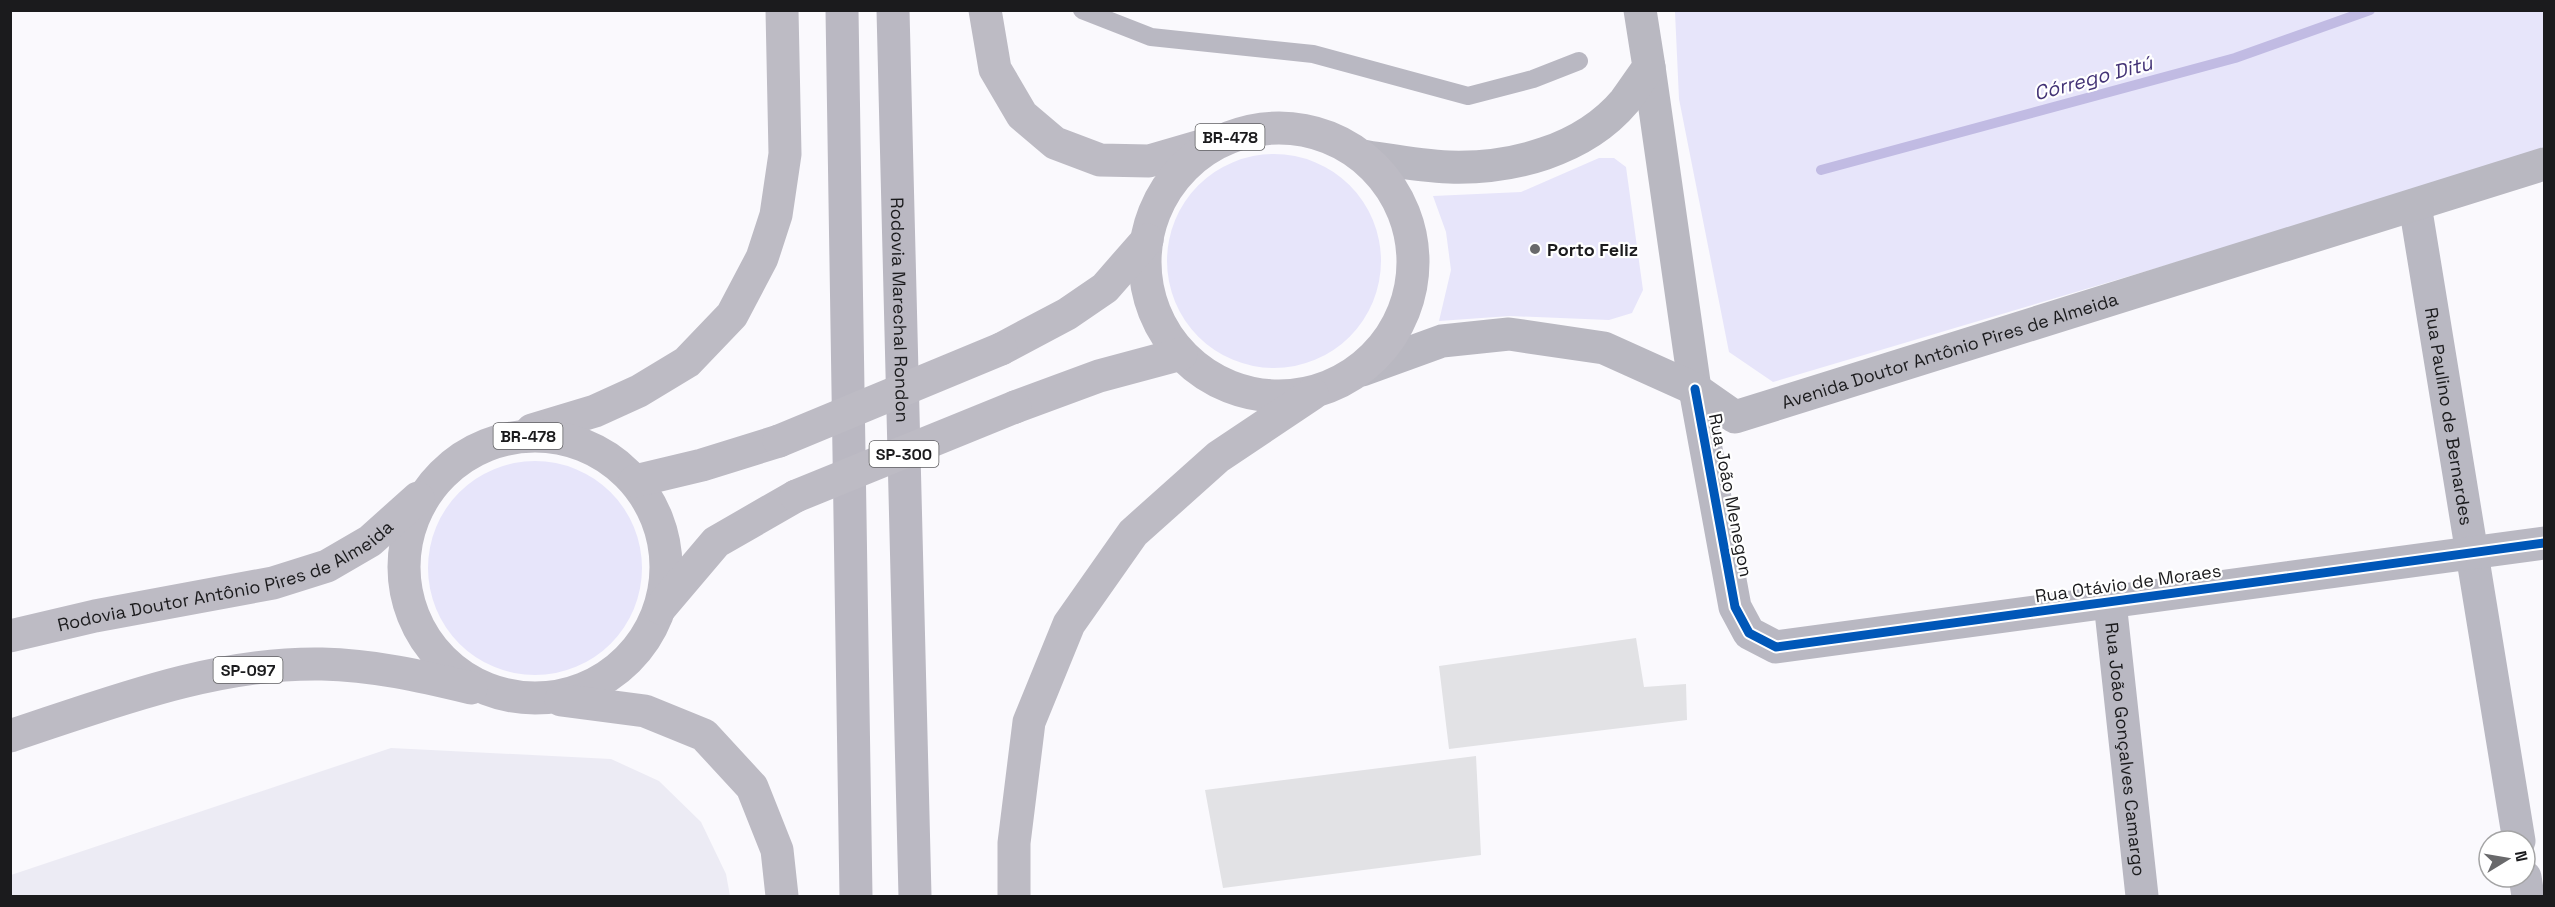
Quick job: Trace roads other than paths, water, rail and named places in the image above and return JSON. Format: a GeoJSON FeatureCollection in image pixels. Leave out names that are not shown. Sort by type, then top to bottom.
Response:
{"type":"FeatureCollection","features":[{"type":"Feature","properties":{"kind":"highway","name":"SP-300"},"geometry":{"type":"LineString","coordinates":[[842,10],[856,897]]}},
{"type":"Feature","properties":{"kind":"highway","name":"Rodovia Marechal Rondon"},"geometry":{"type":"LineString","coordinates":[[893,10],[915,897]]}},
{"type":"Feature","properties":{"kind":"main road"},"geometry":{"type":"LineString","coordinates":[[501,439],[595,411],[639,391],[687,362],[732,315],[762,258],[776,215],[785,154],[782,10]]}},
{"type":"Feature","properties":{"kind":"main road"},"geometry":{"type":"LineString","coordinates":[[985,10],[995,69],[1022,115],[1055,143],[1100,160],[1149,162],[1220,140]]}},
{"type":"Feature","properties":{"kind":"main road"},"geometry":{"type":"LineString","coordinates":[[1640,10],[1648,67]]}},
{"type":"Feature","properties":{"kind":"main road","name":"BR-478"},"geometry":{"type":"LineString","coordinates":[[426,491],[459,458],[501,439],[537,435],[573,441],[607,457],[635,481],[702,465],[779,441],[1001,349],[1067,314],[1105,288],[1147,240],[1160,200],[1185,165],[1220,140],[1261,128],[1297,128],[1331,138],[1362,156],[1448,167],[1497,165],[1547,153],[1586,135],[1624,102],[1648,67]]}},
{"type":"Feature","properties":{"kind":"main road","name":"Rua João Menegon"},"geometry":{"type":"LineString","coordinates":[[1648,67],[1695,389]]}},
{"type":"Feature","properties":{"kind":"main road"},"geometry":{"type":"LineString","coordinates":[[1014,897],[1014,843],[1029,723],[1069,624],[1133,533],[1218,458],[1316,392],[1362,370],[1383,347],[1404,310],[1413,268],[1409,226],[1391,187],[1362,156]]}},
{"type":"Feature","properties":{"kind":"main road","name":"Avenida Doutor Antônio Pires de Almeida"},"geometry":{"type":"LineString","coordinates":[[1362,370],[1442,340],[1509,334],[1605,348],[1695,389],[1735,417],[2544,164]]}},
{"type":"Feature","properties":{"kind":"main road"},"geometry":{"type":"LineString","coordinates":[[1147,240],[1146,281],[1158,320],[1181,354],[1209,377],[1244,392],[1280,397],[1316,392]]}},
{"type":"Feature","properties":{"kind":"main road"},"geometry":{"type":"LineString","coordinates":[[550,699],[587,690],[618,670],[644,642],[660,609],[716,542],[796,496],[1015,407],[1099,376],[1181,354]]}},
{"type":"Feature","properties":{"kind":"main road"},"geometry":{"type":"LineString","coordinates":[[635,481],[658,520],[666,564],[660,609]]}},
{"type":"Feature","properties":{"kind":"main road"},"geometry":{"type":"LineString","coordinates":[[426,491],[408,528],[403,568],[409,608],[428,645],[456,674],[492,693],[645,711],[704,735],[752,787],[777,850],[782,897]]}},
{"type":"Feature","properties":{"kind":"main road","name":"Rodovia Doutor Antônio Pires de Almeida"},"geometry":{"type":"LineString","coordinates":[[10,636],[95,616],[273,583],[327,566],[370,541],[426,491]]}},
{"type":"Feature","properties":{"kind":"main road","name":"SP-097"},"geometry":{"type":"LineString","coordinates":[[10,736],[157,690],[223,673],[279,666],[321,664],[407,673],[492,693]]}},
{"type":"Feature","properties":{"kind":"street","name":"Rua Paulino de Bernardes"},"geometry":{"type":"LineString","coordinates":[[2415,204],[2517,829]]}},
{"type":"Feature","properties":{"kind":"street","name":"Rua João Menegon"},"geometry":{"type":"LineString","coordinates":[[1695,389],[1735,607]]}},
{"type":"Feature","properties":{"kind":"street","name":"Rua Otávio de Moraes"},"geometry":{"type":"LineString","coordinates":[[1735,607],[1749,633],[1776,646],[2544,543]]}},
{"type":"Feature","properties":{"kind":"street","name":"Rua João Gonçalves Camargo"},"geometry":{"type":"LineString","coordinates":[[2110,602],[2142,897]]}},
{"type":"Feature","properties":{"kind":"lane"},"geometry":{"type":"LineString","coordinates":[[1082,10],[1151,37],[1313,54],[1468,96],[1533,79],[1579,61]]}},
{"type":"Feature","properties":{"kind":"waterway","name":"Córrego Ditú"},"geometry":{"type":"LineString","coordinates":[[1821,170],[2235,58],[2370,10]]}},
{"type":"Feature","properties":{"kind":"place","name":"Porto Feliz"},"geometry":{"type":"Point","coordinates":[1535,249]}}]}
